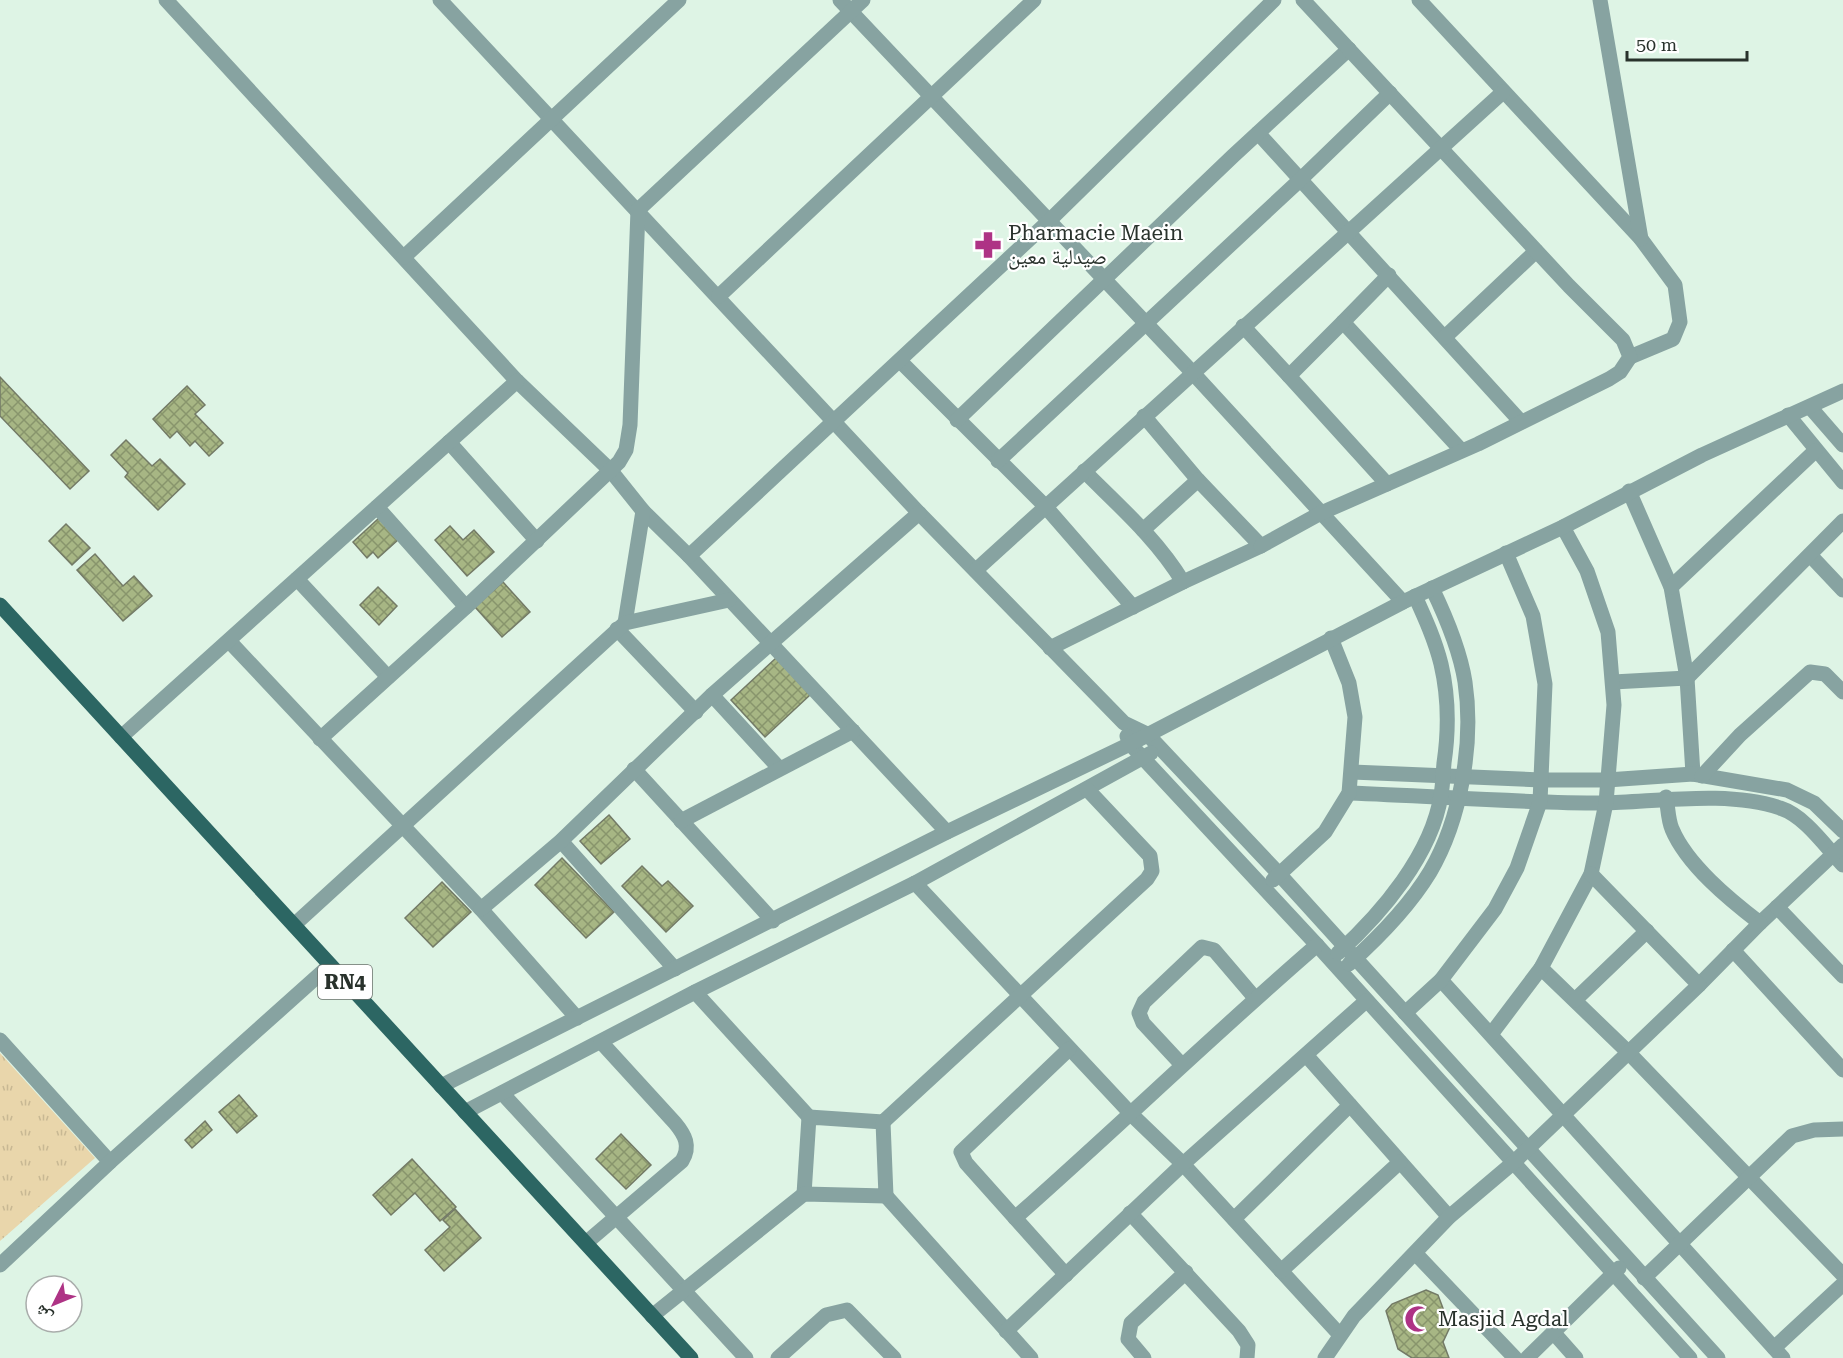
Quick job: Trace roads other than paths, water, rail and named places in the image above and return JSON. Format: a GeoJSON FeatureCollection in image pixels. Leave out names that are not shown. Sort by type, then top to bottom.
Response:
{"type":"FeatureCollection","features":[{"type":"Feature","properties":{"kind":"main road","name":"RN4"},"geometry":{"type":"LineString","coordinates":[[0,605],[692,1358]]}},
{"type":"Feature","properties":{"kind":"street"},"geometry":{"type":"LineString","coordinates":[[167,0],[517,381],[611,471],[643,511],[689,556],[947,832]]}},
{"type":"Feature","properties":{"kind":"street"},"geometry":{"type":"LineString","coordinates":[[440,0],[918,513],[1124,723],[1147,734],[1280,875],[1718,1358]]}},
{"type":"Feature","properties":{"kind":"street"},"geometry":{"type":"LineString","coordinates":[[404,257],[679,0]]}},
{"type":"Feature","properties":{"kind":"street"},"geometry":{"type":"LineString","coordinates":[[840,0],[1050,220],[1321,513],[1409,599],[1433,636],[1446,692],[1449,733],[1441,796],[1417,859],[1350,953]]}},
{"type":"Feature","properties":{"kind":"street"},"geometry":{"type":"LineString","coordinates":[[320,739],[537,541],[611,471],[623,456],[628,444],[638,210],[863,0]]}},
{"type":"Feature","properties":{"kind":"street"},"geometry":{"type":"LineString","coordinates":[[719,297],[1034,0]]}},
{"type":"Feature","properties":{"kind":"street"},"geometry":{"type":"LineString","coordinates":[[689,556],[1050,220],[1274,0]]}},
{"type":"Feature","properties":{"kind":"street"},"geometry":{"type":"LineString","coordinates":[[1303,0],[1536,251],[1623,340],[1630,357]]}},
{"type":"Feature","properties":{"kind":"street"},"geometry":{"type":"LineString","coordinates":[[1050,648],[1182,582],[1261,546],[1321,513],[1461,450],[1609,379],[1620,372],[1630,357],[1674,339],[1680,322],[1675,285],[1641,239],[1419,0]]}},
{"type":"Feature","properties":{"kind":"street"},"geometry":{"type":"LineString","coordinates":[[1600,0],[1641,239]]}},
{"type":"Feature","properties":{"kind":"street"},"geometry":{"type":"LineString","coordinates":[[957,420],[1104,278],[1349,49]]}},
{"type":"Feature","properties":{"kind":"street"},"geometry":{"type":"LineString","coordinates":[[976,570],[1503,92]]}},
{"type":"Feature","properties":{"kind":"street"},"geometry":{"type":"LineString","coordinates":[[998,461],[1301,180],[1390,93]]}},
{"type":"Feature","properties":{"kind":"street"},"geometry":{"type":"LineString","coordinates":[[1258,134],[1521,422]]}},
{"type":"Feature","properties":{"kind":"street"},"geometry":{"type":"LineString","coordinates":[[1445,337],[1536,251]]}},
{"type":"Feature","properties":{"kind":"street"},"geometry":{"type":"LineString","coordinates":[[1289,376],[1389,275]]}},
{"type":"Feature","properties":{"kind":"street"},"geometry":{"type":"LineString","coordinates":[[1343,322],[1461,450]]}},
{"type":"Feature","properties":{"kind":"street"},"geometry":{"type":"LineString","coordinates":[[1243,326],[1387,484]]}},
{"type":"Feature","properties":{"kind":"street"},"geometry":{"type":"LineString","coordinates":[[900,361],[1045,506],[1133,607]]}},
{"type":"Feature","properties":{"kind":"street"},"geometry":{"type":"LineString","coordinates":[[121,737],[230,642],[517,381]]}},
{"type":"Feature","properties":{"kind":"street"},"geometry":{"type":"LineString","coordinates":[[441,1086],[947,832],[1130,744],[1409,599],[1563,526],[1629,491],[1843,391]]}},
{"type":"Feature","properties":{"kind":"street"},"geometry":{"type":"LineString","coordinates":[[1810,407],[1843,444]]}},
{"type":"Feature","properties":{"kind":"street"},"geometry":{"type":"LineString","coordinates":[[1788,415],[1815,451],[1843,482]]}},
{"type":"Feature","properties":{"kind":"street"},"geometry":{"type":"LineString","coordinates":[[1144,416],[1198,480],[1261,546]]}},
{"type":"Feature","properties":{"kind":"street"},"geometry":{"type":"LineString","coordinates":[[449,442],[537,541]]}},
{"type":"Feature","properties":{"kind":"street"},"geometry":{"type":"LineString","coordinates":[[1671,587],[1815,451]]}},
{"type":"Feature","properties":{"kind":"street"},"geometry":{"type":"LineString","coordinates":[[1084,471],[1143,530],[1172,565],[1182,582]]}},
{"type":"Feature","properties":{"kind":"street"},"geometry":{"type":"LineString","coordinates":[[1143,530],[1198,480]]}},
{"type":"Feature","properties":{"kind":"street"},"geometry":{"type":"LineString","coordinates":[[1629,491],[1671,587],[1687,678],[1698,775]]}},
{"type":"Feature","properties":{"kind":"street"},"geometry":{"type":"LineString","coordinates":[[377,507],[466,607]]}},
{"type":"Feature","properties":{"kind":"street"},"geometry":{"type":"LineString","coordinates":[[621,626],[643,511]]}},
{"type":"Feature","properties":{"kind":"street"},"geometry":{"type":"LineString","coordinates":[[481,909],[561,841],[712,695],[918,513]]}},
{"type":"Feature","properties":{"kind":"street"},"geometry":{"type":"LineString","coordinates":[[1613,682],[1687,678],[1843,521]]}},
{"type":"Feature","properties":{"kind":"street"},"geometry":{"type":"LineString","coordinates":[[1492,1033],[1541,968],[1591,874],[1606,803],[1614,705],[1608,632],[1587,571],[1563,526]]}},
{"type":"Feature","properties":{"kind":"street"},"geometry":{"type":"LineString","coordinates":[[1405,1013],[1441,980],[1495,909],[1517,868],[1540,802],[1545,684],[1533,616],[1506,553]]}},
{"type":"Feature","properties":{"kind":"street"},"geometry":{"type":"LineString","coordinates":[[1810,555],[1843,590]]}},
{"type":"Feature","properties":{"kind":"street"},"geometry":{"type":"LineString","coordinates":[[297,579],[388,677]]}},
{"type":"Feature","properties":{"kind":"street"},"geometry":{"type":"LineString","coordinates":[[1335,966],[1406,904],[1430,872],[1440,853],[1458,797],[1468,725],[1465,681],[1444,613],[1432,588]]}},
{"type":"Feature","properties":{"kind":"street"},"geometry":{"type":"LineString","coordinates":[[294,926],[400,826],[621,626],[729,600]]}},
{"type":"Feature","properties":{"kind":"street"},"geometry":{"type":"LineString","coordinates":[[621,626],[696,712]]}},
{"type":"Feature","properties":{"kind":"street"},"geometry":{"type":"LineString","coordinates":[[1264,888],[1325,832],[1349,793],[1355,717],[1348,683],[1331,638]]}},
{"type":"Feature","properties":{"kind":"street"},"geometry":{"type":"LineString","coordinates":[[230,642],[400,826],[481,909],[577,1018]]}},
{"type":"Feature","properties":{"kind":"street"},"geometry":{"type":"LineString","coordinates":[[1698,775],[1810,672],[1825,674],[1843,692]]}},
{"type":"Feature","properties":{"kind":"street"},"geometry":{"type":"LineString","coordinates":[[712,695],[779,768]]}},
{"type":"Feature","properties":{"kind":"street"},"geometry":{"type":"LineString","coordinates":[[1124,723],[1130,744],[1142,758],[1317,945],[1690,1358]]}},
{"type":"Feature","properties":{"kind":"street"},"geometry":{"type":"LineString","coordinates":[[681,821],[853,731]]}},
{"type":"Feature","properties":{"kind":"street"},"geometry":{"type":"LineString","coordinates":[[465,1112],[694,992],[915,883],[1159,748]]}},
{"type":"Feature","properties":{"kind":"street"},"geometry":{"type":"LineString","coordinates":[[634,769],[773,921]]}},
{"type":"Feature","properties":{"kind":"street"},"geometry":{"type":"LineString","coordinates":[[1352,771],[1541,780],[1607,780],[1698,775],[1787,790],[1814,803],[1843,831]]}},
{"type":"Feature","properties":{"kind":"street"},"geometry":{"type":"LineString","coordinates":[[1758,803],[1759,785]]}},
{"type":"Feature","properties":{"kind":"street"},"geometry":{"type":"LineString","coordinates":[[694,992],[809,1117],[883,1122],[1147,879],[1152,871],[1150,856],[1140,843],[1087,789]]}},
{"type":"Feature","properties":{"kind":"street"},"geometry":{"type":"LineString","coordinates":[[1324,1358],[1354,1316],[1416,1254],[1449,1217],[1528,1149],[1699,985],[1760,923],[1840,855],[1790,813],[1758,803],[1666,797],[1606,803],[1540,802],[1349,793]]}},
{"type":"Feature","properties":{"kind":"street"},"geometry":{"type":"LineString","coordinates":[[1666,797],[1672,828],[1685,852],[1728,898],[1760,923]]}},
{"type":"Feature","properties":{"kind":"street"},"geometry":{"type":"LineString","coordinates":[[561,841],[675,969]]}},
{"type":"Feature","properties":{"kind":"street"},"geometry":{"type":"LineString","coordinates":[[1591,874],[1699,985]]}},
{"type":"Feature","properties":{"kind":"street"},"geometry":{"type":"LineString","coordinates":[[915,883],[1132,1115],[1183,1164],[1340,1335]]}},
{"type":"Feature","properties":{"kind":"street"},"geometry":{"type":"LineString","coordinates":[[1778,907],[1843,976]]}},
{"type":"Feature","properties":{"kind":"street"},"geometry":{"type":"LineString","coordinates":[[1575,1000],[1647,931]]}},
{"type":"Feature","properties":{"kind":"street"},"geometry":{"type":"LineString","coordinates":[[1015,1218],[1132,1115],[1255,998],[1317,945]]}},
{"type":"Feature","properties":{"kind":"street"},"geometry":{"type":"LineString","coordinates":[[1182,1065],[1143,1023],[1139,1012],[1144,1002],[1202,947],[1214,950],[1255,998]]}},
{"type":"Feature","properties":{"kind":"street"},"geometry":{"type":"LineString","coordinates":[[1733,950],[1843,1070]]}},
{"type":"Feature","properties":{"kind":"street"},"geometry":{"type":"LineString","coordinates":[[0,1265],[110,1162],[330,965]]}},
{"type":"Feature","properties":{"kind":"street"},"geometry":{"type":"LineString","coordinates":[[1541,968],[1629,1053],[1843,1275]]}},
{"type":"Feature","properties":{"kind":"street"},"geometry":{"type":"LineString","coordinates":[[1441,980],[1492,1033],[1779,1353],[1843,1284]]}},
{"type":"Feature","properties":{"kind":"street"},"geometry":{"type":"LineString","coordinates":[[1006,1331],[1183,1164],[1366,1001]]}},
{"type":"Feature","properties":{"kind":"street"},"geometry":{"type":"LineString","coordinates":[[0,1040],[6,1058],[110,1162]]}},
{"type":"Feature","properties":{"kind":"street"},"geometry":{"type":"LineString","coordinates":[[587,1242],[682,1161],[686,1154],[687,1144],[684,1134],[675,1123],[601,1042]]}},
{"type":"Feature","properties":{"kind":"street"},"geometry":{"type":"LineString","coordinates":[[1066,1275],[966,1163],[961,1152],[1070,1049]]}},
{"type":"Feature","properties":{"kind":"street"},"geometry":{"type":"LineString","coordinates":[[1306,1055],[1449,1217]]}},
{"type":"Feature","properties":{"kind":"street"},"geometry":{"type":"LineString","coordinates":[[502,1093],[746,1358]]}},
{"type":"Feature","properties":{"kind":"street"},"geometry":{"type":"LineString","coordinates":[[1234,1219],[1350,1105]]}},
{"type":"Feature","properties":{"kind":"street"},"geometry":{"type":"LineString","coordinates":[[804,1194],[809,1117]]}},
{"type":"Feature","properties":{"kind":"street"},"geometry":{"type":"LineString","coordinates":[[883,1122],[886,1196],[1030,1358]]}},
{"type":"Feature","properties":{"kind":"street"},"geometry":{"type":"LineString","coordinates":[[1644,1278],[1796,1132],[1843,1129]]}},
{"type":"Feature","properties":{"kind":"street"},"geometry":{"type":"LineString","coordinates":[[1281,1270],[1400,1162]]}},
{"type":"Feature","properties":{"kind":"street"},"geometry":{"type":"LineString","coordinates":[[652,1316],[804,1194],[886,1196]]}},
{"type":"Feature","properties":{"kind":"street"},"geometry":{"type":"LineString","coordinates":[[1130,1213],[1246,1340],[1249,1350],[1247,1358]]}},
{"type":"Feature","properties":{"kind":"street"},"geometry":{"type":"LineString","coordinates":[[1416,1254],[1515,1358]]}},
{"type":"Feature","properties":{"kind":"street"},"geometry":{"type":"LineString","coordinates":[[1527,1358],[1628,1260]]}},
{"type":"Feature","properties":{"kind":"street"},"geometry":{"type":"LineString","coordinates":[[1144,1358],[1128,1339],[1131,1323],[1186,1272]]}},
{"type":"Feature","properties":{"kind":"street"},"geometry":{"type":"LineString","coordinates":[[778,1358],[826,1315],[847,1310],[894,1358]]}},
{"type":"Feature","properties":{"kind":"street"},"geometry":{"type":"LineString","coordinates":[[1553,1332],[1576,1358]]}},
{"type":"Feature","properties":{"kind":"place","name":"Pharmacie Maein صيدلية معين"},"geometry":{"type":"Point","coordinates":[988,245]}},
{"type":"Feature","properties":{"kind":"place","name":"Masjid Agdal"},"geometry":{"type":"Point","coordinates":[1418,1319]}}]}
